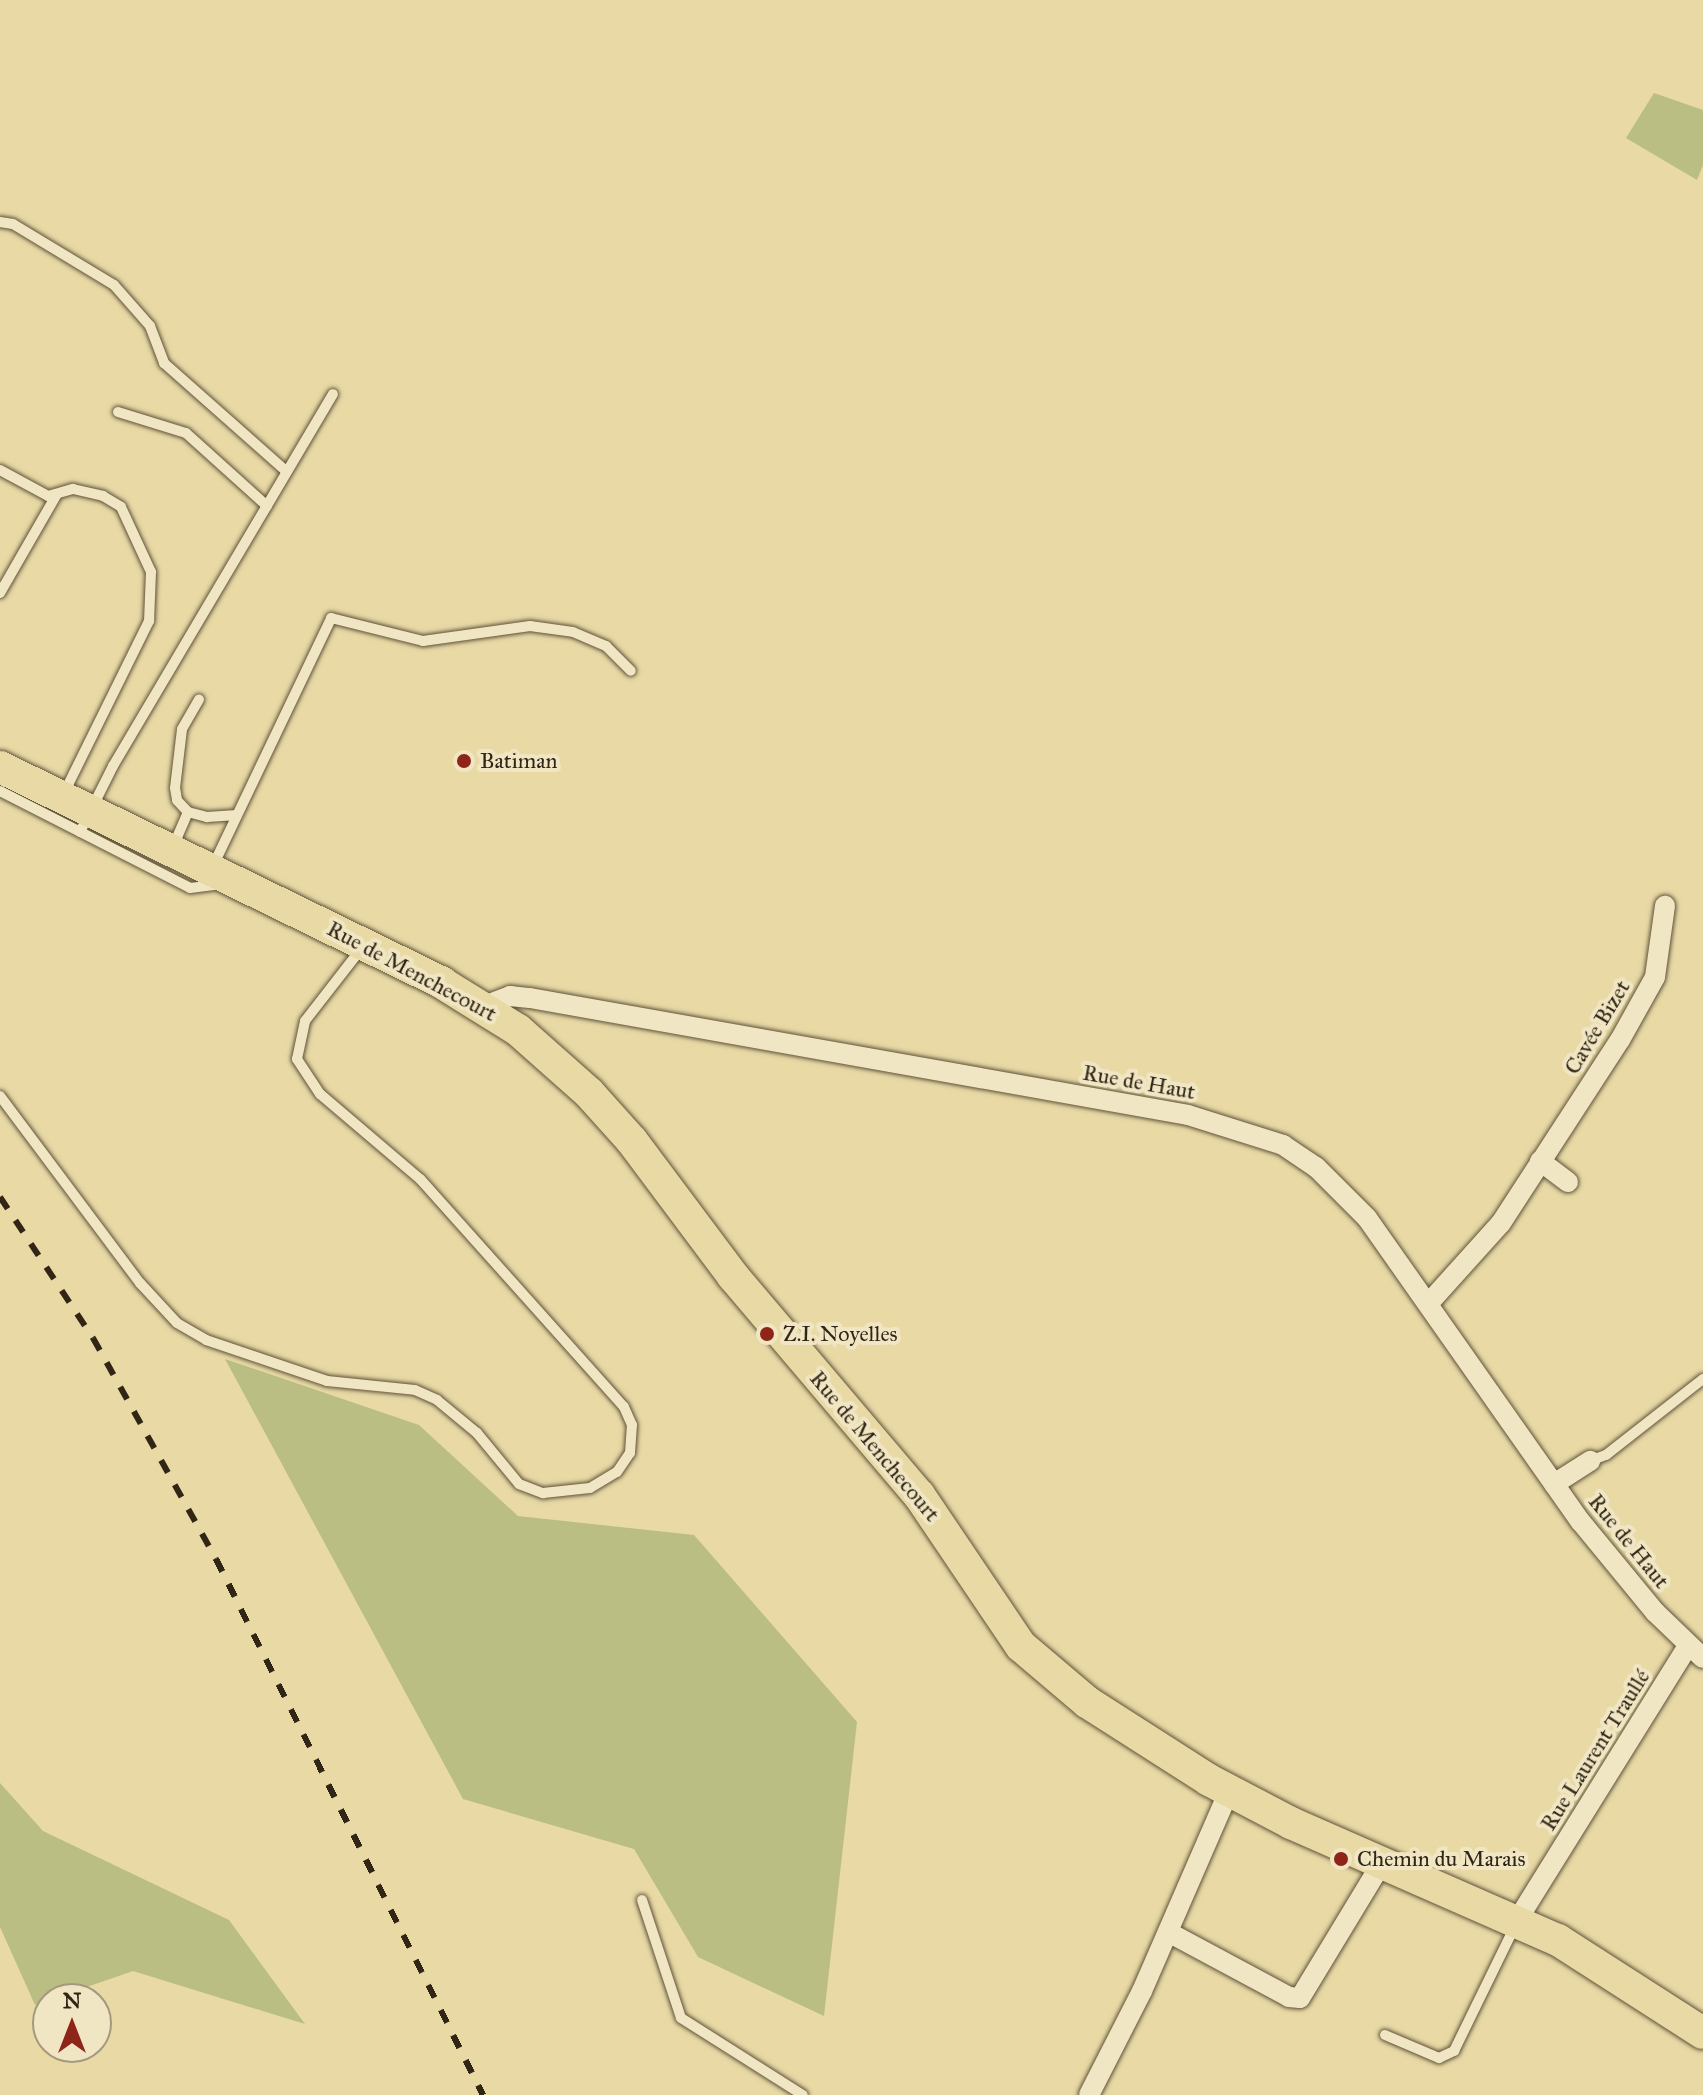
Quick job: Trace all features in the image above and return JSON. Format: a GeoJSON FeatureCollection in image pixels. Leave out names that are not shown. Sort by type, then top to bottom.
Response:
{"type":"FeatureCollection","features":[{"type":"Feature","properties":{"kind":"main road","name":"Rue de Menchecourt"},"geometry":{"type":"LineString","coordinates":[[0,767],[62,797],[86,822],[171,851],[222,875],[484,1006],[514,1027],[589,1093],[632,1141],[733,1276],[919,1495],[1021,1646],[1098,1710],[1229,1791],[1381,1864],[1518,1919],[1599,1963],[1703,2033]]}},
{"type":"Feature","properties":{"kind":"street","name":"Cavée Bizet"},"geometry":{"type":"LineString","coordinates":[[1428,1304],[1501,1223],[1655,977],[1665,906]]}},
{"type":"Feature","properties":{"kind":"street","name":"Rue de Haut"},"geometry":{"type":"LineString","coordinates":[[484,1006],[510,996],[1188,1115],[1251,1131],[1305,1158],[1341,1189],[1428,1304],[1554,1484],[1695,1652]]}},
{"type":"Feature","properties":{"kind":"street"},"geometry":{"type":"LineString","coordinates":[[514,1027],[525,1013],[552,1003]]}},
{"type":"Feature","properties":{"kind":"street"},"geometry":{"type":"LineString","coordinates":[[1540,1161],[1568,1182]]}},
{"type":"Feature","properties":{"kind":"street","name":"Rue de Haut"},"geometry":{"type":"LineString","coordinates":[[1554,1484],[1590,1461]]}},
{"type":"Feature","properties":{"kind":"street","name":"Rue Laurent Traullé"},"geometry":{"type":"LineString","coordinates":[[1518,1919],[1695,1652]]}},
{"type":"Feature","properties":{"kind":"street"},"geometry":{"type":"LineString","coordinates":[[1089,2095],[1168,1932],[1229,1791]]}},
{"type":"Feature","properties":{"kind":"street"},"geometry":{"type":"LineString","coordinates":[[1168,1932],[1289,1997],[1300,1998],[1381,1864]]}},
{"type":"Feature","properties":{"kind":"lane"},"geometry":{"type":"LineString","coordinates":[[0,222],[13,224],[114,285],[150,326],[164,363],[287,472]]}},
{"type":"Feature","properties":{"kind":"lane"},"geometry":{"type":"LineString","coordinates":[[86,822],[113,766],[333,394]]}},
{"type":"Feature","properties":{"kind":"lane"},"geometry":{"type":"LineString","coordinates":[[118,412],[186,433],[267,506]]}},
{"type":"Feature","properties":{"kind":"lane"},"geometry":{"type":"LineString","coordinates":[[0,470],[48,496],[73,489],[103,496],[121,507],[151,572],[149,621],[62,797]]}},
{"type":"Feature","properties":{"kind":"lane"},"geometry":{"type":"LineString","coordinates":[[0,593],[57,494]]}},
{"type":"Feature","properties":{"kind":"lane"},"geometry":{"type":"LineString","coordinates":[[0,791],[86,822],[190,888],[210,888],[222,875],[237,815],[331,618],[423,641],[530,626],[573,632],[606,646],[631,671]]}},
{"type":"Feature","properties":{"kind":"lane"},"geometry":{"type":"LineString","coordinates":[[199,699],[182,729],[175,788],[177,800],[188,812],[207,817],[237,815]]}},
{"type":"Feature","properties":{"kind":"lane"},"geometry":{"type":"LineString","coordinates":[[171,851],[188,812]]}},
{"type":"Feature","properties":{"kind":"lane"},"geometry":{"type":"LineString","coordinates":[[0,1096],[140,1283],[177,1323],[206,1340],[327,1381],[415,1390],[437,1400],[477,1433],[519,1484],[543,1493],[590,1488],[617,1472],[630,1453],[632,1425],[624,1407],[420,1179],[320,1094],[297,1059],[305,1021],[363,944]]}},
{"type":"Feature","properties":{"kind":"lane"},"geometry":{"type":"LineString","coordinates":[[1590,1461],[1606,1455],[1703,1379]]}},
{"type":"Feature","properties":{"kind":"lane"},"geometry":{"type":"LineString","coordinates":[[642,1900],[681,2018],[803,2095]]}},
{"type":"Feature","properties":{"kind":"lane"},"geometry":{"type":"LineString","coordinates":[[1385,2035],[1439,2058],[1454,2051],[1518,1919]]}},
{"type":"Feature","properties":{"kind":"green space"},"geometry":{"type":"Polygon","coordinates":[[[1654,93],[1703,110],[1703,165],[1697,180],[1626,138],[1654,93]]]}},
{"type":"Feature","properties":{"kind":"green space"},"geometry":{"type":"Polygon","coordinates":[[[225,1359],[419,1425],[518,1516],[694,1535],[857,1722],[824,2016],[698,1957],[634,1849],[463,1799],[225,1359]]]}},
{"type":"Feature","properties":{"kind":"green space"},"geometry":{"type":"Polygon","coordinates":[[[0,1783],[43,1831],[229,1920],[305,2024],[133,1971],[98,1983],[32,1983],[32,1998],[0,1927],[0,1783]]]}},
{"type":"Feature","properties":{"kind":"railway"},"geometry":{"type":"LineString","coordinates":[[0,1197],[93,1338],[216,1559],[483,2095]]}},
{"type":"Feature","properties":{"kind":"place","name":"Batiman"},"geometry":{"type":"Point","coordinates":[464,761]}},
{"type":"Feature","properties":{"kind":"place","name":"Z.I. Noyelles"},"geometry":{"type":"Point","coordinates":[767,1334]}},
{"type":"Feature","properties":{"kind":"place","name":"Chemin du Marais"},"geometry":{"type":"Point","coordinates":[1341,1859]}}]}
